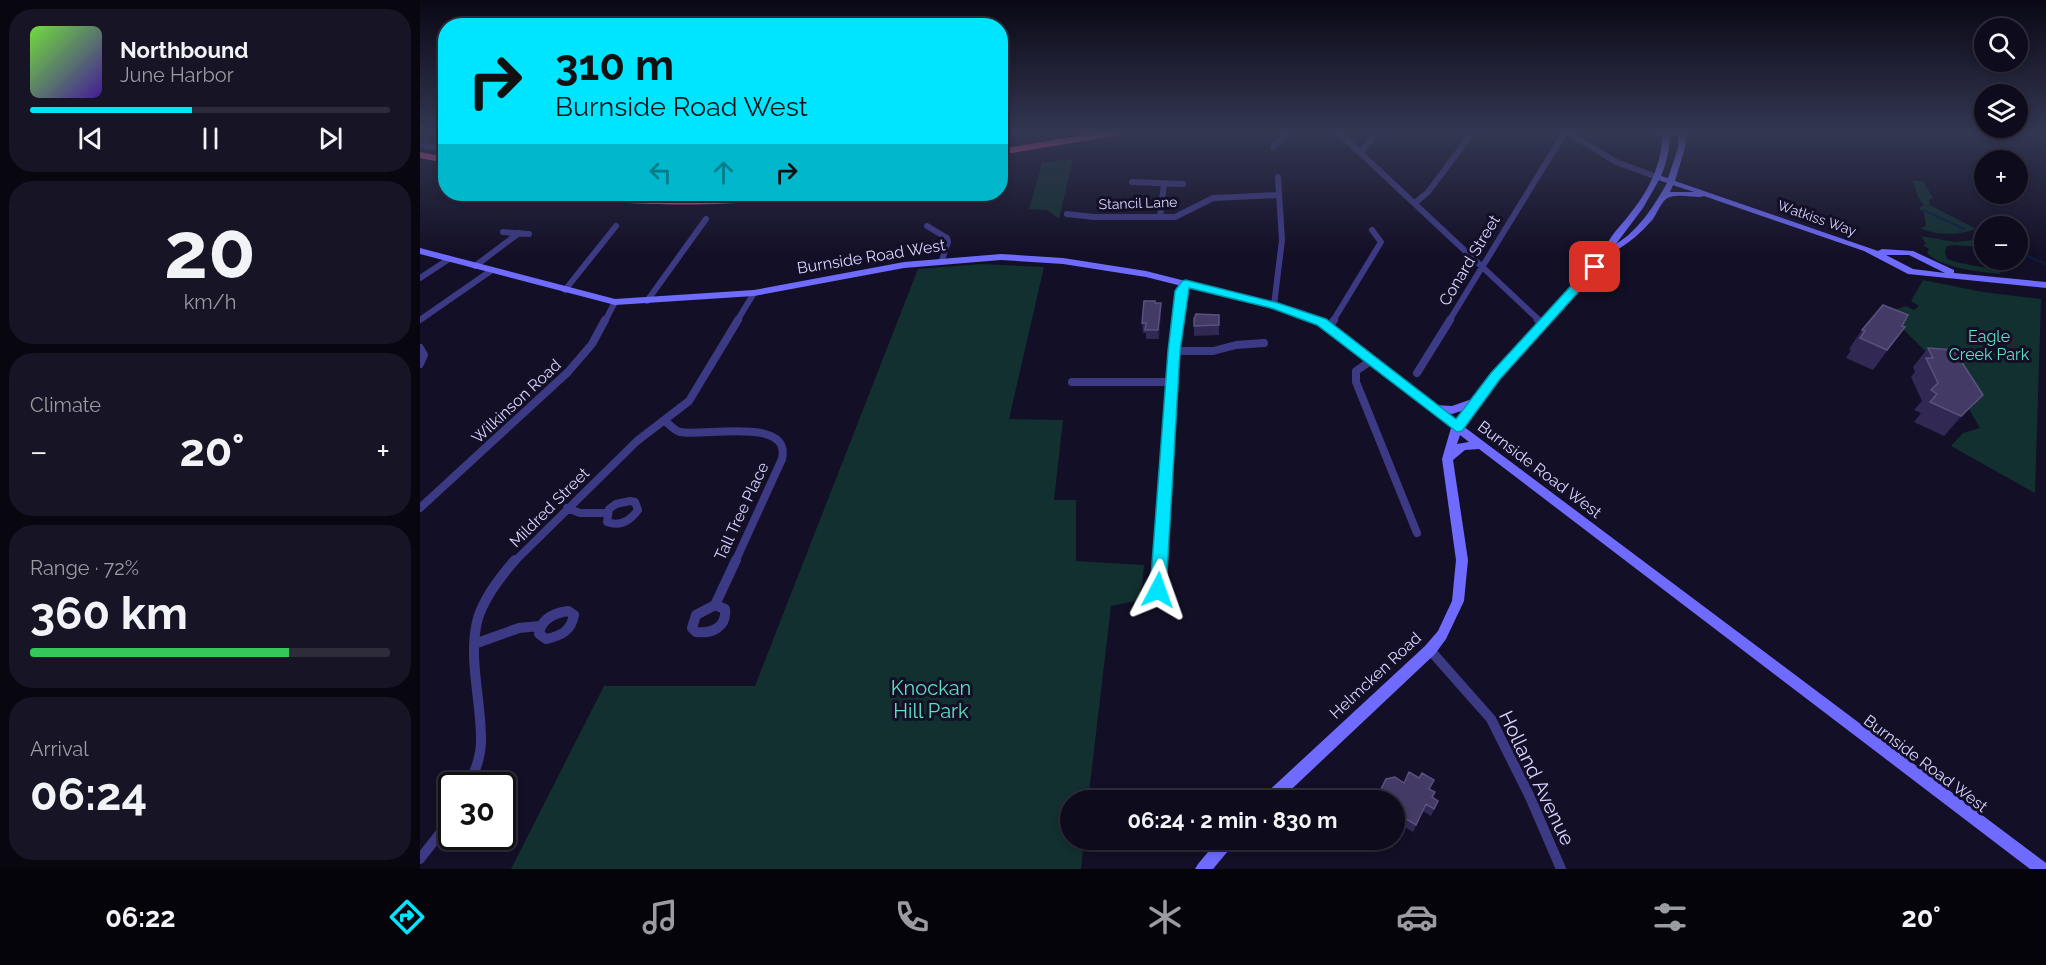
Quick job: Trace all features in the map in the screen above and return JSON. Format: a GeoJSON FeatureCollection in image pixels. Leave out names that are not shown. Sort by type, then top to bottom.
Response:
{"type":"FeatureCollection","features":[{"type":"Feature","properties":{"kind":"highway"},"geometry":{"type":"LineString","coordinates":[[656,201],[688,201]]}},
{"type":"Feature","properties":{"kind":"street"},"geometry":{"type":"LineString","coordinates":[[1382,173],[1543,324]]}},
{"type":"Feature","properties":{"kind":"street"},"geometry":{"type":"LineString","coordinates":[[1415,203],[1428,192],[1443,173]]}},
{"type":"Feature","properties":{"kind":"street","name":"Conard Street"},"geometry":{"type":"LineString","coordinates":[[1417,372],[1540,173]]}},
{"type":"Feature","properties":{"kind":"street"},"geometry":{"type":"LineString","coordinates":[[1645,173],[1657,177]]}},
{"type":"Feature","properties":{"kind":"street","name":"Helmcken Road"},"geometry":{"type":"LineString","coordinates":[[1609,251],[1611,241],[1633,216],[1658,173]]}},
{"type":"Feature","properties":{"kind":"street","name":"Helmcken Road"},"geometry":{"type":"LineString","coordinates":[[1280,790],[1430,650],[1442,635],[1458,601],[1462,560],[1447,459],[1457,427],[1495,376],[1609,251],[1621,246],[1652,215],[1674,173]]}},
{"type":"Feature","properties":{"kind":"street"},"geometry":{"type":"LineString","coordinates":[[1274,305],[1282,240],[1278,177]]}},
{"type":"Feature","properties":{"kind":"street","name":"Watkiss Way"},"geometry":{"type":"LineString","coordinates":[[1657,177],[1893,258],[1903,270],[1925,273]]}},
{"type":"Feature","properties":{"kind":"street"},"geometry":{"type":"LineString","coordinates":[[1132,182],[1183,184]]}},
{"type":"Feature","properties":{"kind":"street"},"geometry":{"type":"LineString","coordinates":[[1160,217],[1164,184]]}},
{"type":"Feature","properties":{"kind":"street"},"geometry":{"type":"LineString","coordinates":[[1662,197],[1680,193],[1718,197]]}},
{"type":"Feature","properties":{"kind":"street","name":"Stancil Lane"},"geometry":{"type":"LineString","coordinates":[[1067,214],[1094,217],[1181,216],[1213,198],[1278,195]]}},
{"type":"Feature","properties":{"kind":"street"},"geometry":{"type":"LineString","coordinates":[[647,302],[706,219]]}},
{"type":"Feature","properties":{"kind":"street"},"geometry":{"type":"LineString","coordinates":[[566,290],[616,226]]}},
{"type":"Feature","properties":{"kind":"street"},"geometry":{"type":"LineString","coordinates":[[927,226],[946,238],[948,242],[942,260]]}},
{"type":"Feature","properties":{"kind":"street"},"geometry":{"type":"LineString","coordinates":[[1329,327],[1381,242],[1372,230]]}},
{"type":"Feature","properties":{"kind":"street"},"geometry":{"type":"LineString","coordinates":[[504,232],[529,234]]}},
{"type":"Feature","properties":{"kind":"street"},"geometry":{"type":"LineString","coordinates":[[475,266],[519,233]]}},
{"type":"Feature","properties":{"kind":"street","name":"Burnside Road West"},"geometry":{"type":"LineString","coordinates":[[420,251],[615,302],[647,302],[754,293],[886,268],[942,260],[993,257],[1047,259],[1109,268],[1186,284],[1274,305],[1314,318],[1329,327],[1432,408],[2042,869]]}},
{"type":"Feature","properties":{"kind":"street"},"geometry":{"type":"LineString","coordinates":[[1893,258],[1898,253],[1912,254],[1956,275]]}},
{"type":"Feature","properties":{"kind":"street"},"geometry":{"type":"LineString","coordinates":[[420,278],[449,259]]}},
{"type":"Feature","properties":{"kind":"street"},"geometry":{"type":"LineString","coordinates":[[1925,273],[1931,269],[1929,262]]}},
{"type":"Feature","properties":{"kind":"street"},"geometry":{"type":"LineString","coordinates":[[420,320],[492,270]]}},
{"type":"Feature","properties":{"kind":"street"},"geometry":{"type":"LineString","coordinates":[[1925,273],[2046,285]]}},
{"type":"Feature","properties":{"kind":"street"},"geometry":{"type":"LineString","coordinates":[[1158,590],[1174,351],[1181,291],[1186,284]]}},
{"type":"Feature","properties":{"kind":"street","name":"Mildred Street"},"geometry":{"type":"LineString","coordinates":[[474,772],[481,743],[478,619],[489,594],[540,534],[641,437],[680,411],[697,390],[754,293]]}},
{"type":"Feature","properties":{"kind":"street","name":"Wilkinson Road"},"geometry":{"type":"LineString","coordinates":[[420,508],[580,359],[595,339],[615,302]]}},
{"type":"Feature","properties":{"kind":"street"},"geometry":{"type":"LineString","coordinates":[[1174,351],[1212,351],[1236,345],[1264,343]]}},
{"type":"Feature","properties":{"kind":"street"},"geometry":{"type":"LineString","coordinates":[[420,348],[424,355],[420,364]]}},
{"type":"Feature","properties":{"kind":"street"},"geometry":{"type":"LineString","coordinates":[[1372,360],[1356,371],[1356,382],[1418,533]]}},
{"type":"Feature","properties":{"kind":"street"},"geometry":{"type":"LineString","coordinates":[[1072,382],[1172,382]]}},
{"type":"Feature","properties":{"kind":"street"},"geometry":{"type":"LineString","coordinates":[[1432,408],[1452,410],[1475,402]]}},
{"type":"Feature","properties":{"kind":"street","name":"Tall Tree Place"},"geometry":{"type":"LineString","coordinates":[[665,421],[679,432],[760,432],[777,439],[784,450],[782,459],[715,605]]}},
{"type":"Feature","properties":{"kind":"street"},"geometry":{"type":"LineString","coordinates":[[1447,459],[1462,446],[1481,445]]}},
{"type":"Feature","properties":{"kind":"street"},"geometry":{"type":"LineString","coordinates":[[567,508],[580,513],[607,513]]}},
{"type":"Feature","properties":{"kind":"street"},"geometry":{"type":"LineString","coordinates":[[477,643],[519,628],[540,626]]}},
{"type":"Feature","properties":{"kind":"street","name":"Holland Avenue"},"geometry":{"type":"LineString","coordinates":[[1430,650],[1491,718],[1530,797],[1561,869]]}},
{"type":"Feature","properties":{"kind":"street"},"geometry":{"type":"LineString","coordinates":[[420,859],[438,836]]}},
{"type":"Feature","properties":{"kind":"street"},"geometry":{"type":"LineString","coordinates":[[1203,869],[1219,850]]}},
{"type":"Feature","properties":{"kind":"green space"},"geometry":{"type":"Polygon","coordinates":[[[1039,173],[1070,173],[1059,219],[1047,210],[1029,209],[1039,173]]]}},
{"type":"Feature","properties":{"kind":"green space"},"geometry":{"type":"Polygon","coordinates":[[[1913,181],[1923,181],[1933,198],[1929,200],[1930,205],[1974,229],[1948,234],[1920,228],[1926,226],[1924,213],[1919,208],[1924,205],[1918,197],[1913,181]]]}},
{"type":"Feature","properties":{"kind":"green space"},"geometry":{"type":"Polygon","coordinates":[[[1921,236],[1955,242],[1974,240],[1974,246],[1952,245],[1946,247],[1947,259],[1974,266],[1974,270],[1994,270],[1999,271],[2000,274],[1982,272],[1951,266],[1941,262],[1927,253],[1929,249],[1923,245],[1926,244],[1921,236]]]}},
{"type":"Feature","properties":{"kind":"green space","name":"Knockan Hill Park"},"geometry":{"type":"Polygon","coordinates":[[[981,264],[1044,267],[1009,419],[1063,420],[1054,500],[1076,500],[1076,561],[1144,565],[1141,600],[1111,606],[1089,790],[1060,790],[1060,850],[1083,850],[1081,869],[511,869],[604,686],[755,686],[918,269],[981,264]]]}},
{"type":"Feature","properties":{"kind":"green space","name":"Eagle Creek Park"},"geometry":{"type":"Polygon","coordinates":[[[1923,280],[1983,292],[2041,299],[2035,493],[1951,446],[1963,433],[1980,428],[1949,375],[1886,312],[1906,306],[1914,310],[1919,306],[1911,301],[1923,280]]]}},
{"type":"Feature","properties":{"kind":"building"},"geometry":{"type":"Polygon","coordinates":[[[1144,301],[1161,303],[1158,330],[1145,330],[1146,323],[1142,323],[1144,301]]]}},
{"type":"Feature","properties":{"kind":"building"},"geometry":{"type":"Polygon","coordinates":[[[1883,305],[1908,315],[1902,326],[1905,327],[1887,350],[1860,338],[1865,331],[1862,330],[1883,305]]]}},
{"type":"Feature","properties":{"kind":"building"},"geometry":{"type":"Polygon","coordinates":[[[1196,314],[1219,315],[1219,325],[1194,326],[1196,314]]]}},
{"type":"Feature","properties":{"kind":"building"},"geometry":{"type":"Polygon","coordinates":[[[1928,348],[1954,350],[1983,395],[1961,416],[1930,402],[1937,394],[1931,390],[1938,383],[1926,358],[1933,358],[1928,348]]]}},
{"type":"Feature","properties":{"kind":"building"},"geometry":{"type":"Polygon","coordinates":[[[1409,772],[1419,778],[1422,773],[1434,780],[1429,789],[1435,792],[1432,797],[1438,801],[1434,809],[1426,804],[1416,825],[1405,818],[1405,790],[1380,790],[1386,779],[1395,777],[1404,783],[1409,772]]]}},
{"type":"Feature","properties":{"kind":"waterway"},"geometry":{"type":"LineString","coordinates":[[1923,210],[1964,229]]}},
{"type":"Feature","properties":{"kind":"waterway"},"geometry":{"type":"LineString","coordinates":[[2028,256],[2046,264]]}},
{"type":"Feature","properties":{"kind":"route"},"geometry":{"type":"LineString","coordinates":[[1158,590],[1174,351],[1181,291],[1186,284],[1274,305],[1322,322],[1457,427],[1495,376],[1595,267]]}}]}
